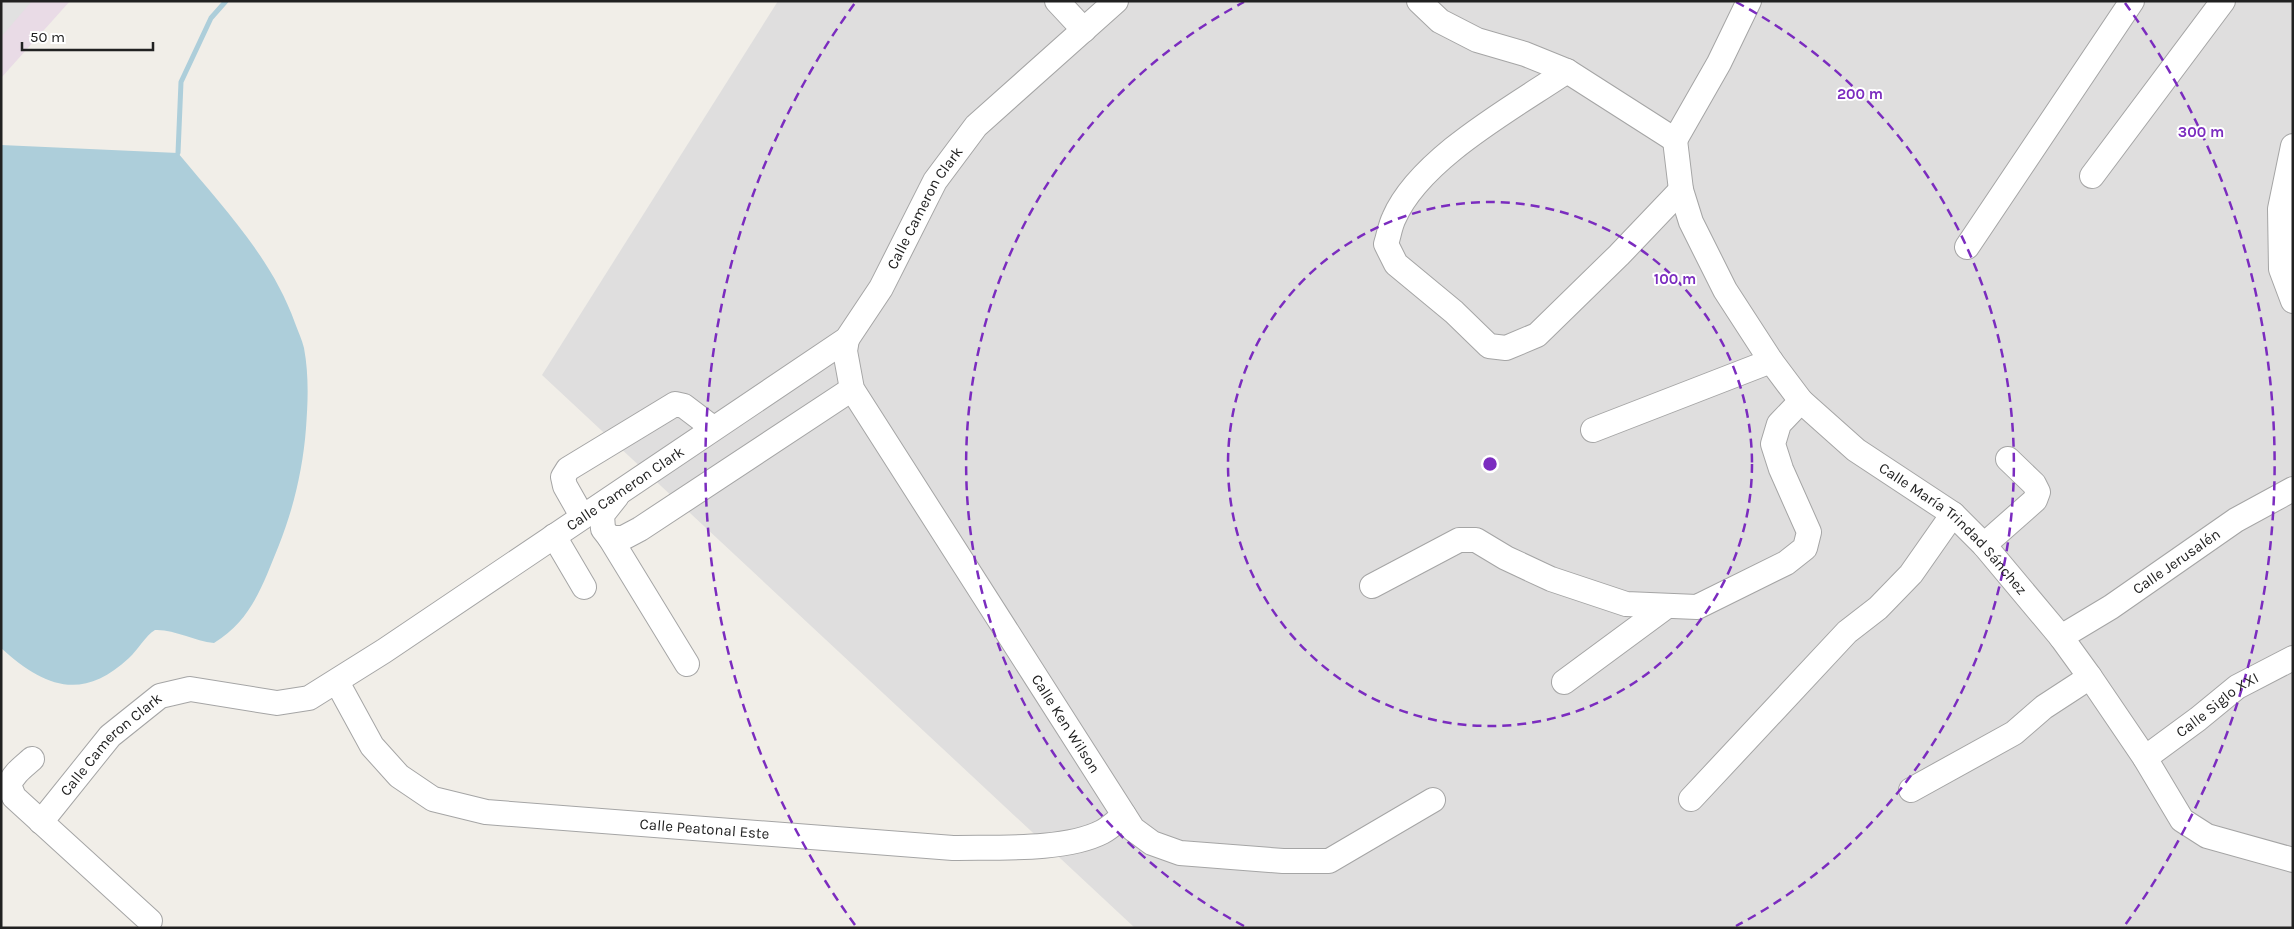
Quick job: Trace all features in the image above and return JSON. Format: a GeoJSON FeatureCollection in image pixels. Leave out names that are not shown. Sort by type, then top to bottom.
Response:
{"type":"FeatureCollection","features":[{"type":"Feature","properties":{"kind":"street"},"geometry":{"type":"LineString","coordinates":[[1057,1],[1084,30]]}},
{"type":"Feature","properties":{"kind":"street","name":"Calle Cameron Clark"},"geometry":{"type":"LineString","coordinates":[[41,822],[110,736],[160,696],[190,689],[277,703],[309,698],[337,682],[847,338],[882,288],[934,181],[970,134],[1116,1]]}},
{"type":"Feature","properties":{"kind":"street"},"geometry":{"type":"LineString","coordinates":[[1419,1],[1440,21],[1477,40],[1525,54],[1567,71],[1675,140],[1718,63],[1749,1]]}},
{"type":"Feature","properties":{"kind":"street"},"geometry":{"type":"LineString","coordinates":[[1967,247],[2132,1]]}},
{"type":"Feature","properties":{"kind":"street"},"geometry":{"type":"LineString","coordinates":[[2092,176],[2223,1]]}},
{"type":"Feature","properties":{"kind":"street"},"geometry":{"type":"LineString","coordinates":[[1567,71],[1452,150],[1415,186],[1394,218],[1386,244],[1396,264],[1454,312],[1489,346],[1506,348],[1537,335],[1620,255],[1681,190]]}},
{"type":"Feature","properties":{"kind":"street","name":"Calle María Trindad Sánchez"},"geometry":{"type":"LineString","coordinates":[[1675,140],[1681,190],[1690,222],[1725,290],[1771,361],[1801,401],[1856,450],[1953,514],[1984,545],[2061,637],[2090,677],[2145,758],[2182,820],[2207,836],[2293,860]]}},
{"type":"Feature","properties":{"kind":"street"},"geometry":{"type":"LineString","coordinates":[[2293,146],[2280,209],[2281,269],[2293,301]]}},
{"type":"Feature","properties":{"kind":"street","name":"Calle Ken Wilson"},"geometry":{"type":"LineString","coordinates":[[847,338],[845,351],[852,389],[1124,816],[1133,829],[1152,844],[1180,854],[1283,861],[1329,860],[1433,800]]}},
{"type":"Feature","properties":{"kind":"street"},"geometry":{"type":"LineString","coordinates":[[1593,430],[1771,361]]}},
{"type":"Feature","properties":{"kind":"street"},"geometry":{"type":"LineString","coordinates":[[610,538],[623,538],[640,529],[852,389]]}},
{"type":"Feature","properties":{"kind":"street"},"geometry":{"type":"LineString","coordinates":[[1372,586],[1459,540],[1476,540],[1506,558],[1551,579],[1626,604],[1697,607],[1786,563],[1805,548],[1809,532],[1781,469],[1773,444],[1779,424],[1801,401]]}},
{"type":"Feature","properties":{"kind":"street"},"geometry":{"type":"LineString","coordinates":[[582,516],[565,486],[563,477],[568,469],[675,404],[684,406],[714,428]]}},
{"type":"Feature","properties":{"kind":"street"},"geometry":{"type":"LineString","coordinates":[[1984,545],[2035,500],[2038,492],[2034,484],[2008,459]]}},
{"type":"Feature","properties":{"kind":"street"},"geometry":{"type":"LineString","coordinates":[[623,489],[602,514],[603,529],[687,664]]}},
{"type":"Feature","properties":{"kind":"street","name":"Calle Jerusalén"},"geometry":{"type":"LineString","coordinates":[[2061,637],[2119,602],[2236,520],[2293,489]]}},
{"type":"Feature","properties":{"kind":"street"},"geometry":{"type":"LineString","coordinates":[[1691,799],[1847,632],[1878,608],[1911,574],[1953,514]]}},
{"type":"Feature","properties":{"kind":"street"},"geometry":{"type":"LineString","coordinates":[[554,536],[584,587]]}},
{"type":"Feature","properties":{"kind":"street"},"geometry":{"type":"LineString","coordinates":[[1564,682],[1668,606]]}},
{"type":"Feature","properties":{"kind":"street","name":"Calle Siglo XXI"},"geometry":{"type":"LineString","coordinates":[[2145,758],[2198,719],[2237,687],[2293,658]]}},
{"type":"Feature","properties":{"kind":"street"},"geometry":{"type":"LineString","coordinates":[[1911,790],[2014,733],[2044,707],[2090,677]]}},
{"type":"Feature","properties":{"kind":"street","name":"Calle Peatonal Este"},"geometry":{"type":"LineString","coordinates":[[337,682],[372,746],[399,776],[433,799],[486,812],[953,848],[1025,847],[1071,841],[1102,832],[1124,816]]}},
{"type":"Feature","properties":{"kind":"street"},"geometry":{"type":"LineString","coordinates":[[32,759],[16,773],[9,785],[14,797],[150,921]]}},
{"type":"Feature","properties":{"kind":"shaded area"},"geometry":{"type":"Polygon","coordinates":[[[1,1],[70,1],[1,78],[1,1]]]}},
{"type":"Feature","properties":{"kind":"shaded area"},"geometry":{"type":"Polygon","coordinates":[[[1,1],[32,1],[1,37],[1,1]]]}},
{"type":"Feature","properties":{"kind":"shaded area"},"geometry":{"type":"Polygon","coordinates":[[[778,1],[2293,1],[2293,928],[1135,928],[542,375],[778,1]]]}},
{"type":"Feature","properties":{"kind":"water"},"geometry":{"type":"Polygon","coordinates":[[[1,145],[178,153],[228,213],[273,276],[295,323],[306,358],[307,418],[303,458],[297,487],[279,545],[255,600],[247,612],[227,634],[214,643],[169,631],[155,630],[129,658],[112,672],[95,680],[79,684],[64,684],[48,680],[33,672],[1,648],[1,145]]]}},
{"type":"Feature","properties":{"kind":"waterway"},"geometry":{"type":"LineString","coordinates":[[178,153],[181,82],[211,18],[226,1]]}}]}
